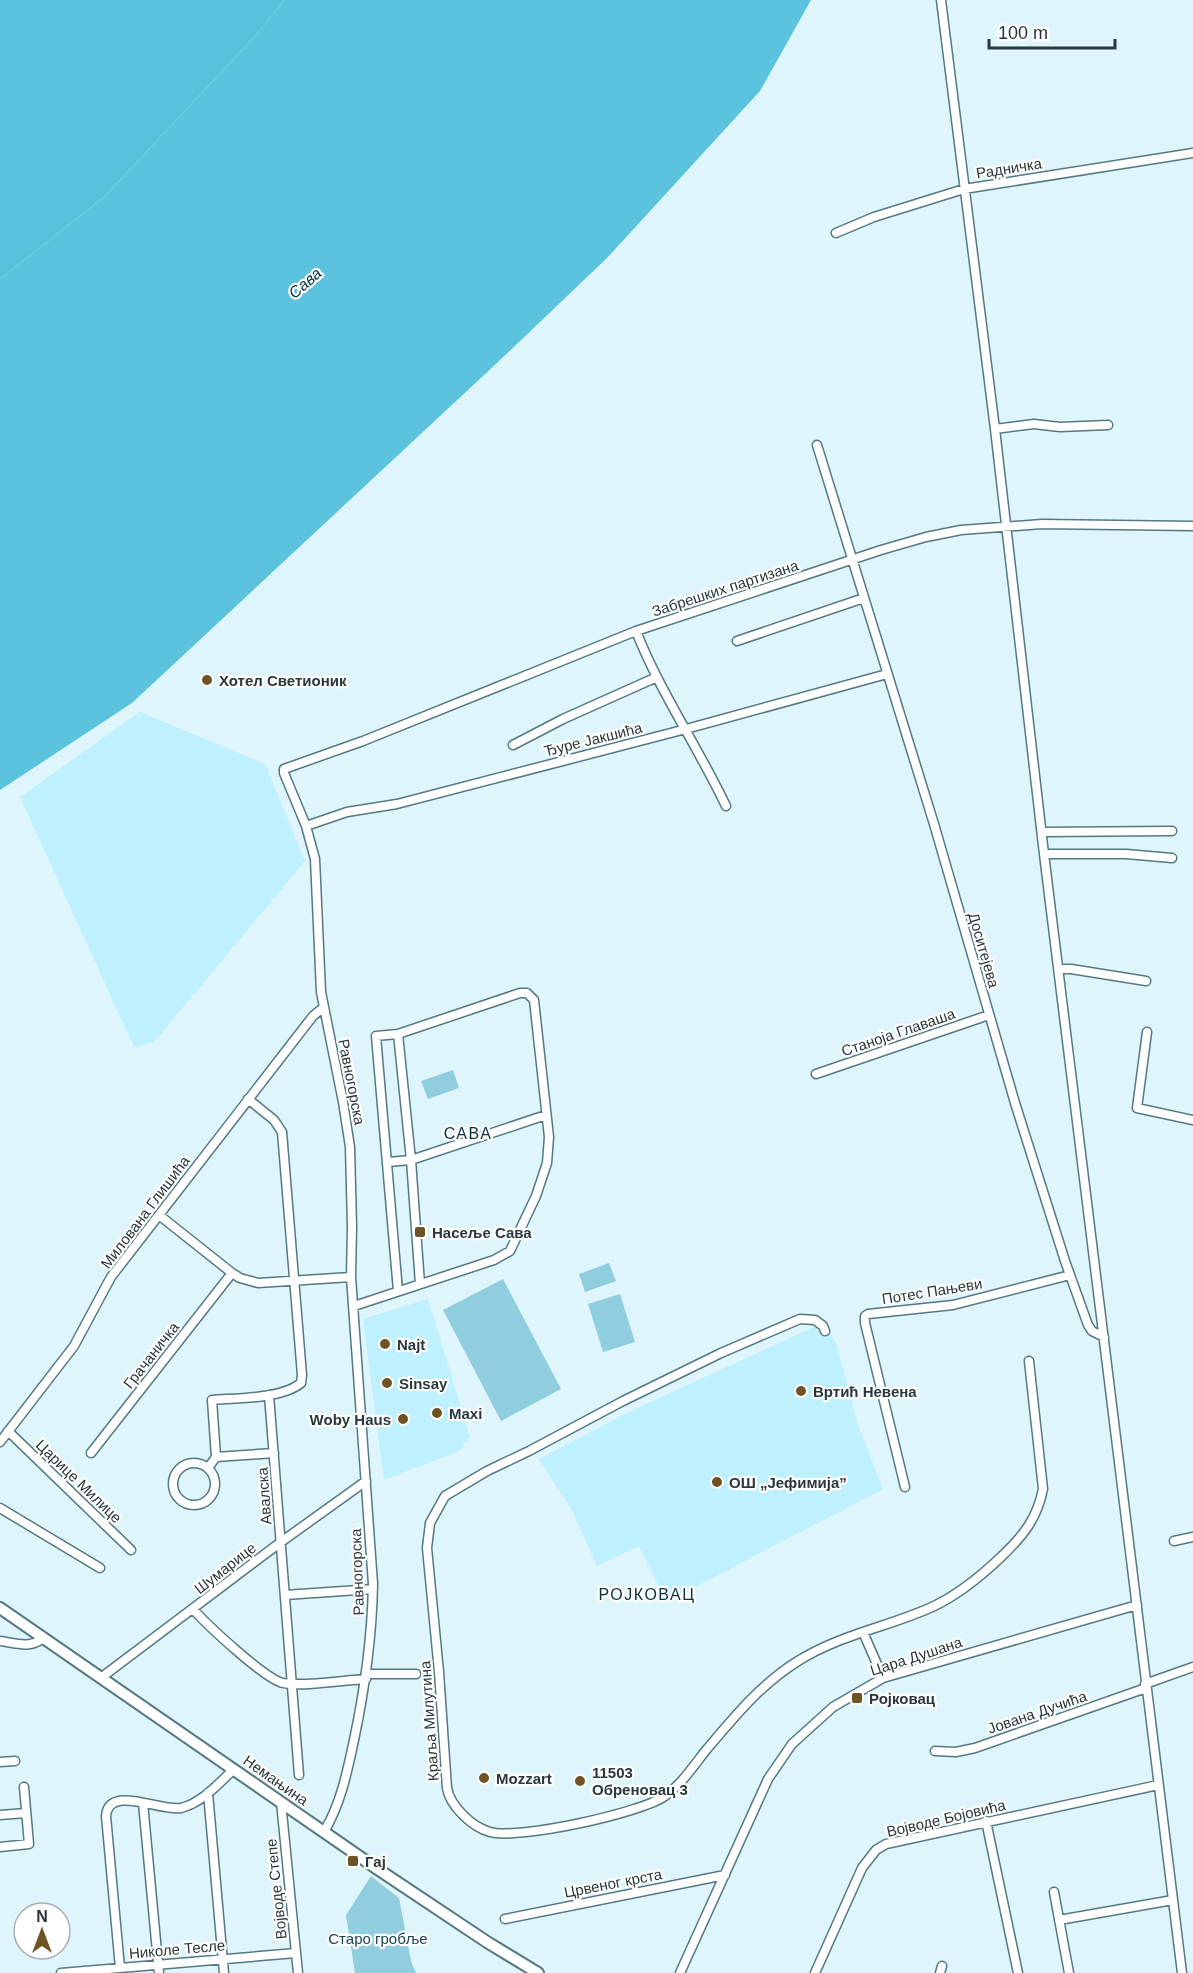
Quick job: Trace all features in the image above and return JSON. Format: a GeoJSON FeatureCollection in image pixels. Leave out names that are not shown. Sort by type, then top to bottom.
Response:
{"type":"FeatureCollection","features":[{"type":"Feature","properties":{"kind":"street"},"geometry":{"type":"LineString","coordinates":[[941,0],[1182,1973]]}},
{"type":"Feature","properties":{"kind":"street","name":"Радничка"},"geometry":{"type":"LineString","coordinates":[[836,233],[874,217],[964,189],[1193,153]]}},
{"type":"Feature","properties":{"kind":"street"},"geometry":{"type":"LineString","coordinates":[[995,429],[1034,424],[1060,427],[1108,425]]}},
{"type":"Feature","properties":{"kind":"street","name":"Доситејева"},"geometry":{"type":"LineString","coordinates":[[817,445],[1070,1275],[1088,1325],[1092,1331],[1104,1337]]}},
{"type":"Feature","properties":{"kind":"street","name":"Забрешких партизана"},"geometry":{"type":"LineString","coordinates":[[284,769],[363,741],[636,631],[926,537],[961,530],[1005,526],[1081,524],[1193,526]]}},
{"type":"Feature","properties":{"kind":"street"},"geometry":{"type":"LineString","coordinates":[[737,641],[864,598]]}},
{"type":"Feature","properties":{"kind":"street"},"geometry":{"type":"LineString","coordinates":[[636,631],[657,677],[706,762],[726,806]]}},
{"type":"Feature","properties":{"kind":"street","name":"Ђуре Јакшића"},"geometry":{"type":"LineString","coordinates":[[306,826],[347,812],[397,804],[887,674]]}},
{"type":"Feature","properties":{"kind":"street"},"geometry":{"type":"LineString","coordinates":[[513,746],[563,719],[657,677]]}},
{"type":"Feature","properties":{"kind":"street","name":"Равногорска"},"geometry":{"type":"LineString","coordinates":[[284,769],[306,826],[315,859],[319,975],[344,1102],[350,1147],[351,1277],[373,1589],[367,1676],[344,1788],[324,1832]]}},
{"type":"Feature","properties":{"kind":"street"},"geometry":{"type":"LineString","coordinates":[[1042,832],[1172,831]]}},
{"type":"Feature","properties":{"kind":"street"},"geometry":{"type":"LineString","coordinates":[[1044,854],[1126,854],[1172,858]]}},
{"type":"Feature","properties":{"kind":"street"},"geometry":{"type":"LineString","coordinates":[[1059,969],[1146,981]]}},
{"type":"Feature","properties":{"kind":"street","name":"Равногорска"},"geometry":{"type":"LineString","coordinates":[[354,1306],[501,1258],[510,1251],[536,1197],[547,1164],[549,1137],[534,1000],[527,993],[520,993],[398,1034],[376,1036],[398,1291]]}},
{"type":"Feature","properties":{"kind":"street","name":"Милована Глишића"},"geometry":{"type":"LineString","coordinates":[[0,1442],[74,1346],[111,1277],[313,1016],[324,1007]]}},
{"type":"Feature","properties":{"kind":"street","name":"Станоја Главаша"},"geometry":{"type":"LineString","coordinates":[[816,1074],[989,1015]]}},
{"type":"Feature","properties":{"kind":"street"},"geometry":{"type":"LineString","coordinates":[[1147,1032],[1137,1108],[1193,1120]]}},
{"type":"Feature","properties":{"kind":"street"},"geometry":{"type":"LineString","coordinates":[[398,1034],[411,1160],[420,1284]]}},
{"type":"Feature","properties":{"kind":"street"},"geometry":{"type":"LineString","coordinates":[[208,1468],[216,1457],[212,1400],[269,1395],[287,1391],[301,1383],[302,1375],[282,1132],[274,1120],[248,1099]]}},
{"type":"Feature","properties":{"kind":"street"},"geometry":{"type":"LineString","coordinates":[[388,1162],[411,1160],[546,1115]]}},
{"type":"Feature","properties":{"kind":"street"},"geometry":{"type":"LineString","coordinates":[[159,1215],[240,1278],[258,1283],[351,1277]]}},
{"type":"Feature","properties":{"kind":"street","name":"Грачаничка"},"geometry":{"type":"LineString","coordinates":[[91,1453],[232,1273]]}},
{"type":"Feature","properties":{"kind":"street","name":"Потес Пањеви"},"geometry":{"type":"LineString","coordinates":[[905,1488],[865,1323],[866,1316],[953,1305],[1070,1275]]}},
{"type":"Feature","properties":{"kind":"street","name":"Краља Милутина"},"geometry":{"type":"LineString","coordinates":[[825,1330],[814,1320],[800,1319],[741,1344],[623,1401],[487,1471],[445,1496],[430,1523],[427,1548],[449,1797],[478,1827],[489,1832],[520,1833],[596,1820],[645,1806],[663,1797],[680,1783],[744,1705],[762,1687],[798,1660],[833,1643],[931,1607],[963,1589],[991,1567],[1031,1523],[1039,1509],[1043,1489],[1029,1361]]}},
{"type":"Feature","properties":{"kind":"street","name":"Авалска"},"geometry":{"type":"LineString","coordinates":[[269,1395],[299,1775]]}},
{"type":"Feature","properties":{"kind":"street","name":"Царице Милице"},"geometry":{"type":"LineString","coordinates":[[8,1431],[131,1550]]}},
{"type":"Feature","properties":{"kind":"street"},"geometry":{"type":"LineString","coordinates":[[216,1457],[274,1453]]}},
{"type":"Feature","properties":{"kind":"street"},"geometry":{"type":"LineString","coordinates":[[189,1464],[208,1468],[212,1473],[215,1486],[210,1498],[199,1505],[186,1504],[176,1496],[173,1483],[178,1471],[189,1464]]}},
{"type":"Feature","properties":{"kind":"street","name":"Шумарице"},"geometry":{"type":"LineString","coordinates":[[102,1677],[366,1481]]}},
{"type":"Feature","properties":{"kind":"street"},"geometry":{"type":"LineString","coordinates":[[0,1508],[100,1568]]}},
{"type":"Feature","properties":{"kind":"street"},"geometry":{"type":"LineString","coordinates":[[1174,1541],[1193,1537]]}},
{"type":"Feature","properties":{"kind":"street"},"geometry":{"type":"LineString","coordinates":[[285,1595],[373,1589]]}},
{"type":"Feature","properties":{"kind":"street","name":"Цара Душана"},"geometry":{"type":"LineString","coordinates":[[680,1973],[768,1779],[792,1744],[833,1707],[883,1678],[1137,1605]]}},
{"type":"Feature","properties":{"kind":"street","name":"Немањина"},"geometry":{"type":"LineString","coordinates":[[0,1608],[324,1832],[478,1936],[538,1973]]}},
{"type":"Feature","properties":{"kind":"street"},"geometry":{"type":"LineString","coordinates":[[193,1610],[265,1674],[279,1682],[293,1684],[367,1676],[416,1674]]}},
{"type":"Feature","properties":{"kind":"street"},"geometry":{"type":"LineString","coordinates":[[863,1632],[883,1678]]}},
{"type":"Feature","properties":{"kind":"street"},"geometry":{"type":"LineString","coordinates":[[0,1641],[30,1645],[44,1638]]}},
{"type":"Feature","properties":{"kind":"street","name":"Јована Дучића"},"geometry":{"type":"LineString","coordinates":[[935,1751],[969,1750],[1193,1667]]}},
{"type":"Feature","properties":{"kind":"street"},"geometry":{"type":"LineString","coordinates":[[0,1762],[15,1761]]}},
{"type":"Feature","properties":{"kind":"street"},"geometry":{"type":"LineString","coordinates":[[120,1968],[106,1810],[108,1806],[117,1801],[178,1808],[208,1793],[234,1769]]}},
{"type":"Feature","properties":{"kind":"street","name":"Војводе Бојовића"},"geometry":{"type":"LineString","coordinates":[[815,1973],[862,1868],[876,1850],[886,1844],[1158,1785]]}},
{"type":"Feature","properties":{"kind":"street"},"geometry":{"type":"LineString","coordinates":[[0,1847],[29,1844],[24,1787]]}},
{"type":"Feature","properties":{"kind":"street"},"geometry":{"type":"LineString","coordinates":[[208,1793],[225,1973]]}},
{"type":"Feature","properties":{"kind":"street","name":"Војводе Степе"},"geometry":{"type":"LineString","coordinates":[[281,1802],[298,1973]]}},
{"type":"Feature","properties":{"kind":"street"},"geometry":{"type":"LineString","coordinates":[[143,1803],[159,1969]]}},
{"type":"Feature","properties":{"kind":"street"},"geometry":{"type":"LineString","coordinates":[[0,1815],[26,1813]]}},
{"type":"Feature","properties":{"kind":"street"},"geometry":{"type":"LineString","coordinates":[[986,1821],[1018,1973]]}},
{"type":"Feature","properties":{"kind":"street","name":"Црвеног крста"},"geometry":{"type":"LineString","coordinates":[[506,1919],[725,1875]]}},
{"type":"Feature","properties":{"kind":"street"},"geometry":{"type":"LineString","coordinates":[[1054,1892],[1069,1973]]}},
{"type":"Feature","properties":{"kind":"street"},"geometry":{"type":"LineString","coordinates":[[1059,1920],[1173,1900]]}},
{"type":"Feature","properties":{"kind":"street","name":"Николе Тесле"},"geometry":{"type":"LineString","coordinates":[[62,1973],[120,1968],[159,1969],[223,1959],[296,1953]]}},
{"type":"Feature","properties":{"kind":"shaded area"},"geometry":{"type":"Polygon","coordinates":[[[0,0],[284,0],[257,34],[104,197],[0,279],[0,0]]]}},
{"type":"Feature","properties":{"kind":"shaded area"},"geometry":{"type":"Polygon","coordinates":[[[140,712],[265,764],[305,861],[154,1042],[134,1047],[20,797],[140,712]]]}},
{"type":"Feature","properties":{"kind":"shaded area"},"geometry":{"type":"Polygon","coordinates":[[[428,1299],[470,1437],[459,1451],[384,1480],[363,1319],[428,1299]]]}},
{"type":"Feature","properties":{"kind":"shaded area","name":"ОШ „Јефимија”"},"geometry":{"type":"Polygon","coordinates":[[[814,1327],[821,1333],[829,1329],[838,1349],[857,1422],[883,1489],[666,1602],[639,1546],[597,1566],[572,1510],[539,1459],[631,1411],[814,1327]]]}},
{"type":"Feature","properties":{"kind":"green space"},"geometry":{"type":"Polygon","coordinates":[[[453,1070],[459,1088],[428,1099],[421,1081],[453,1070]]]}},
{"type":"Feature","properties":{"kind":"green space"},"geometry":{"type":"Polygon","coordinates":[[[609,1263],[616,1281],[585,1292],[579,1274],[609,1263]]]}},
{"type":"Feature","properties":{"kind":"green space"},"geometry":{"type":"Polygon","coordinates":[[[503,1279],[561,1389],[501,1421],[443,1310],[503,1279]]]}},
{"type":"Feature","properties":{"kind":"green space"},"geometry":{"type":"Polygon","coordinates":[[[620,1294],[635,1342],[603,1352],[588,1304],[620,1294]]]}},
{"type":"Feature","properties":{"kind":"green space","name":"Старо гробље"},"geometry":{"type":"Polygon","coordinates":[[[371,1876],[399,1898],[411,1961],[416,1973],[355,1973],[346,1915],[371,1876]]]}},
{"type":"Feature","properties":{"kind":"water","name":"Сава"},"geometry":{"type":"Polygon","coordinates":[[[284,0],[811,0],[760,91],[607,258],[132,703],[0,790],[0,279],[104,197],[257,34],[284,0]]]}},
{"type":"Feature","properties":{"kind":"place","name":"Хотел Светионик"},"geometry":{"type":"Point","coordinates":[207,680]}},
{"type":"Feature","properties":{"kind":"place","name":"Насеље Сава"},"geometry":{"type":"Point","coordinates":[420,1232]}},
{"type":"Feature","properties":{"kind":"place","name":"Najt"},"geometry":{"type":"Point","coordinates":[385,1344]}},
{"type":"Feature","properties":{"kind":"place","name":"Sinsay"},"geometry":{"type":"Point","coordinates":[387,1383]}},
{"type":"Feature","properties":{"kind":"place","name":"Вртић Невена"},"geometry":{"type":"Point","coordinates":[801,1391]}},
{"type":"Feature","properties":{"kind":"place","name":"Maxi"},"geometry":{"type":"Point","coordinates":[437,1413]}},
{"type":"Feature","properties":{"kind":"place","name":"Woby Haus"},"geometry":{"type":"Point","coordinates":[403,1419]}},
{"type":"Feature","properties":{"kind":"place","name":"ОШ „Јефимија”"},"geometry":{"type":"Point","coordinates":[717,1482]}},
{"type":"Feature","properties":{"kind":"place","name":"Ројковац"},"geometry":{"type":"Point","coordinates":[857,1698]}},
{"type":"Feature","properties":{"kind":"place","name":"Mozzart"},"geometry":{"type":"Point","coordinates":[484,1778]}},
{"type":"Feature","properties":{"kind":"place","name":"11503 Обреновац 3"},"geometry":{"type":"Point","coordinates":[580,1781]}},
{"type":"Feature","properties":{"kind":"place","name":"Гај"},"geometry":{"type":"Point","coordinates":[353,1861]}},
{"type":"Feature","properties":{"kind":"district","name":"САВА"},"geometry":{"type":"Point","coordinates":[468,1133]}},
{"type":"Feature","properties":{"kind":"district","name":"РОЈКОВАЦ"},"geometry":{"type":"Point","coordinates":[647,1594]}}]}
